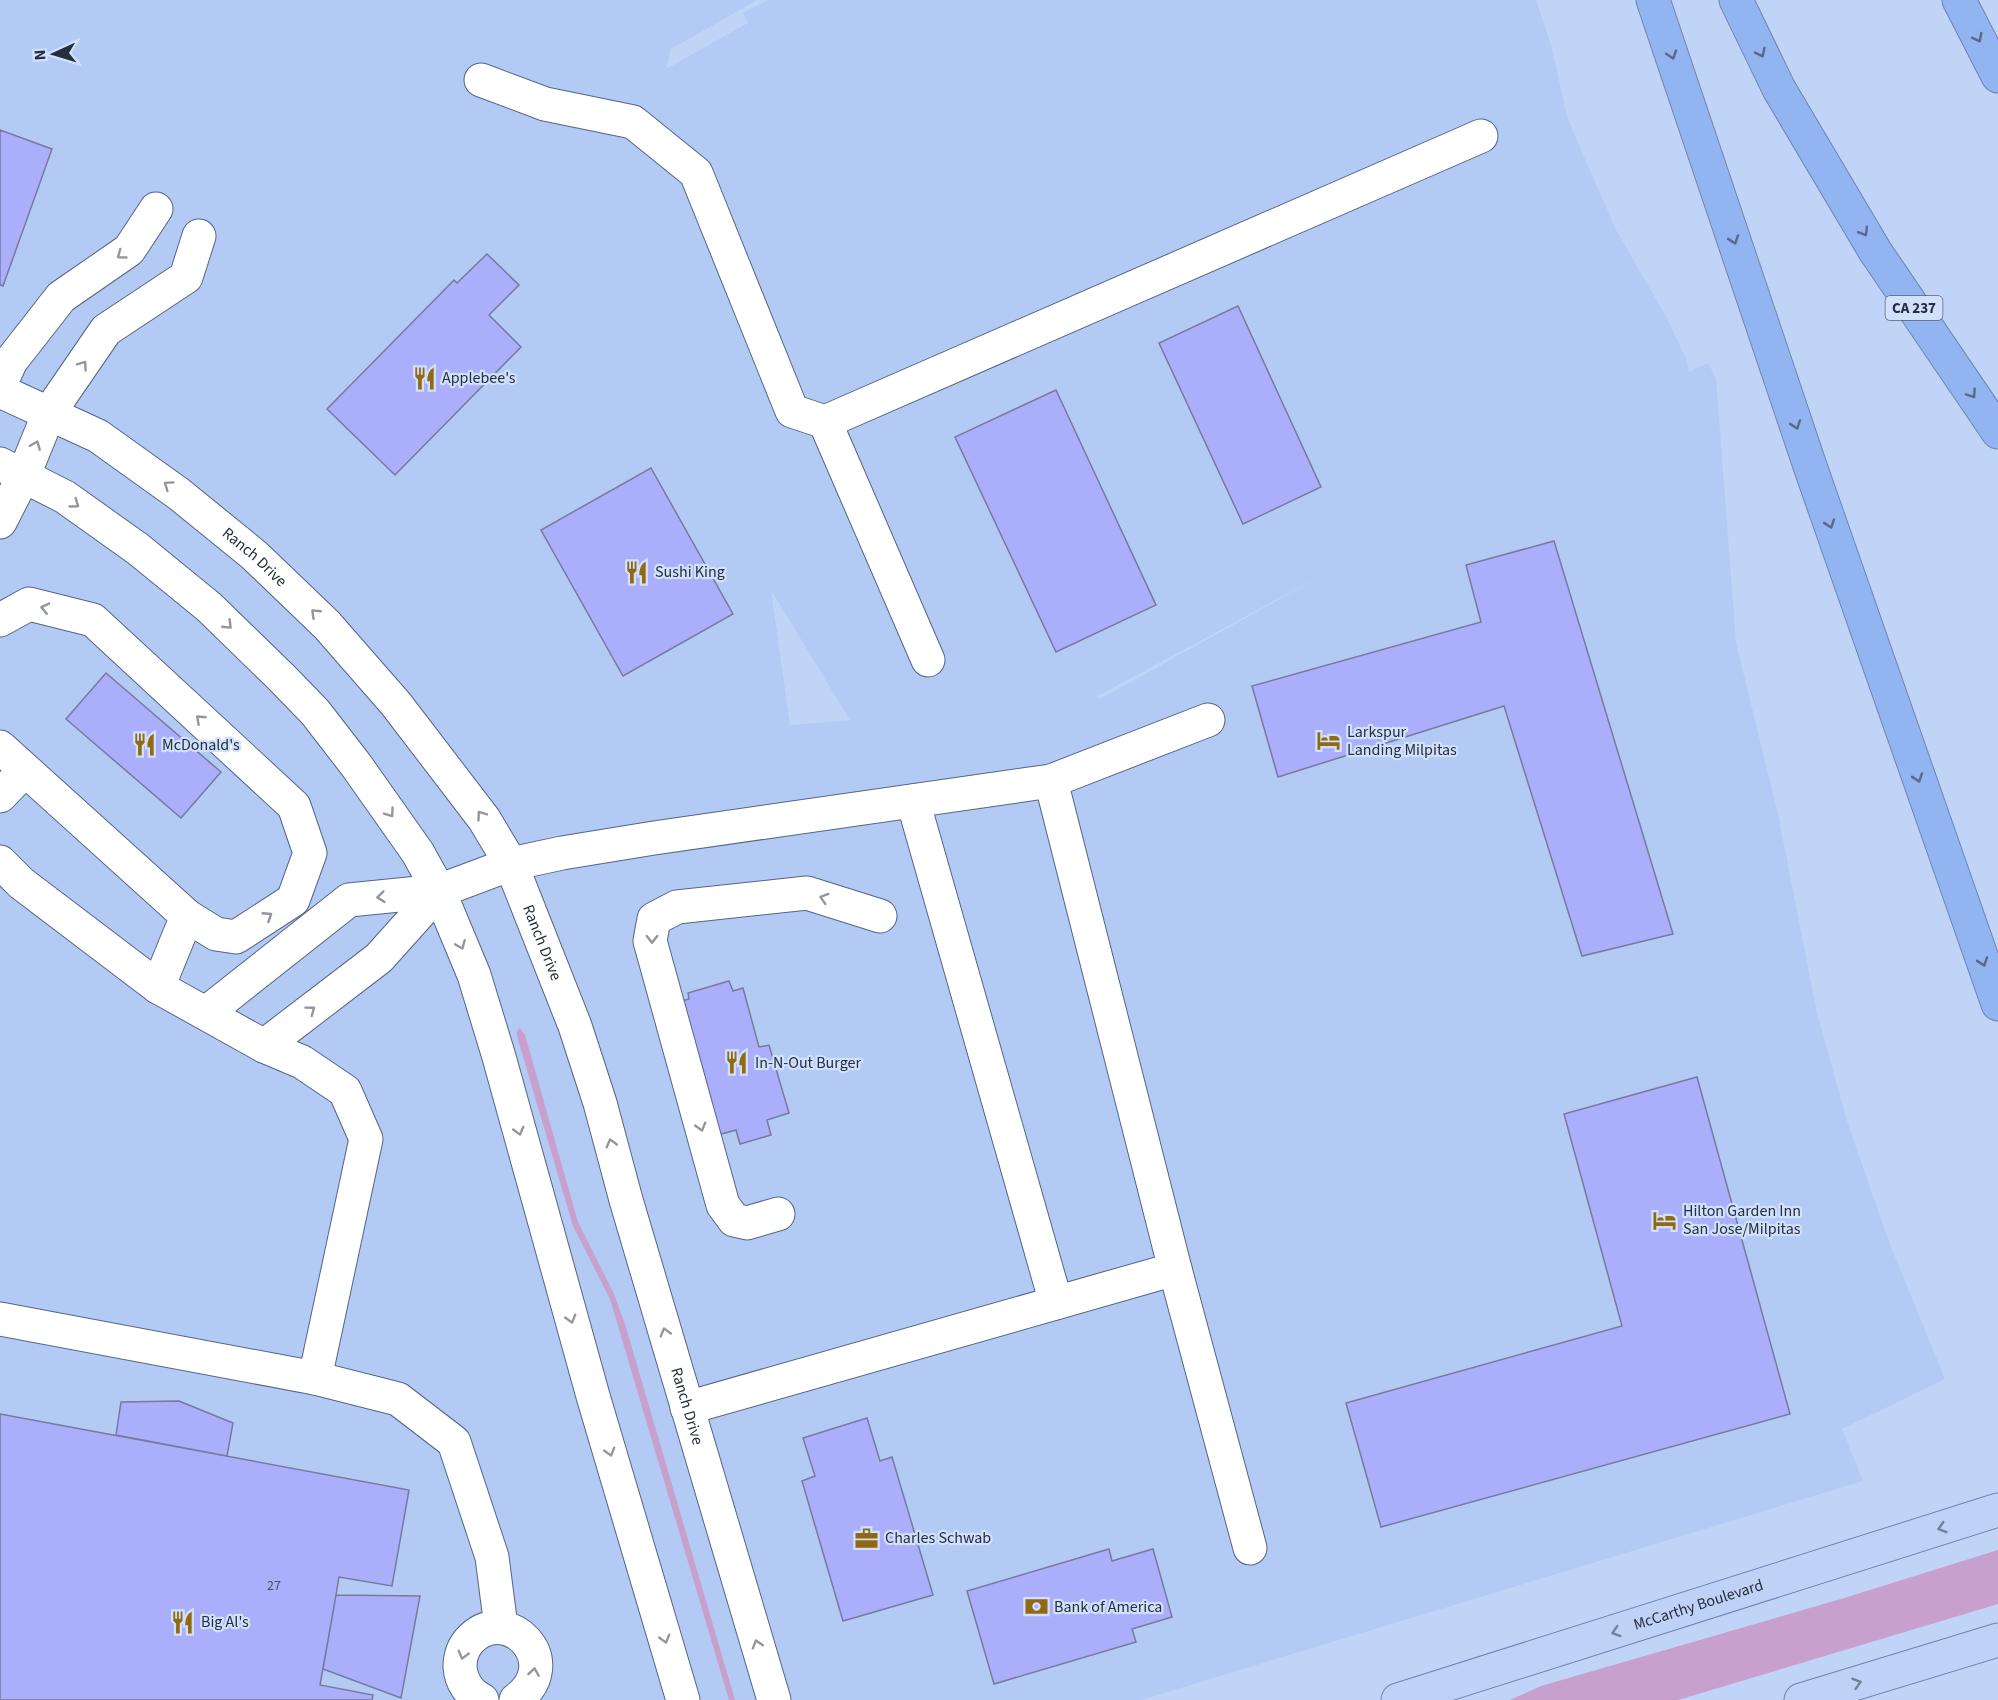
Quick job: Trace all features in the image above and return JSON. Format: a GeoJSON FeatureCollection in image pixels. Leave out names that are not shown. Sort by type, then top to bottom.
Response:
{"type":"FeatureCollection","features":[{"type":"Feature","properties":{"kind":"highway"},"geometry":{"type":"LineString","coordinates":[[1653,0],[1810,469],[1998,1004]]}},
{"type":"Feature","properties":{"kind":"highway","name":"CA 237"},"geometry":{"type":"LineString","coordinates":[[1736,0],[1779,89],[1875,251],[1998,432]]}},
{"type":"Feature","properties":{"kind":"highway"},"geometry":{"type":"LineString","coordinates":[[1959,0],[1998,76]]}},
{"type":"Feature","properties":{"kind":"main road","name":"McCarthy Boulevard"},"geometry":{"type":"LineString","coordinates":[[1398,1700],[1998,1510]]}},
{"type":"Feature","properties":{"kind":"main road"},"geometry":{"type":"LineString","coordinates":[[1801,1700],[1998,1640]]}},
{"type":"Feature","properties":{"kind":"street"},"geometry":{"type":"LineString","coordinates":[[481,80],[545,104],[633,122],[696,173],[792,411],[825,422],[1481,136]]}},
{"type":"Feature","properties":{"kind":"street"},"geometry":{"type":"LineString","coordinates":[[0,385],[11,361],[61,297],[129,250],[156,209]]}},
{"type":"Feature","properties":{"kind":"street"},"geometry":{"type":"LineString","coordinates":[[0,522],[12,471],[106,330],[186,277],[199,236]]}},
{"type":"Feature","properties":{"kind":"street","name":"Ranch Drive"},"geometry":{"type":"LineString","coordinates":[[0,391],[98,436],[179,494],[254,555],[327,625],[396,704],[484,819],[511,864],[575,1026],[600,1103],[687,1408],[774,1700]]}},
{"type":"Feature","properties":{"kind":"street"},"geometry":{"type":"LineString","coordinates":[[825,422],[928,660]]}},
{"type":"Feature","properties":{"kind":"street"},"geometry":{"type":"LineString","coordinates":[[12,471],[65,497],[138,549],[209,607],[281,677],[315,712],[356,765],[418,853],[439,891],[474,975],[499,1057],[587,1373],[683,1700]]}},
{"type":"Feature","properties":{"kind":"street"},"geometry":{"type":"LineString","coordinates":[[0,620],[29,604],[93,620],[294,806],[310,853],[293,900],[236,937],[216,934],[187,916],[0,747]]}},
{"type":"Feature","properties":{"kind":"street"},"geometry":{"type":"LineString","coordinates":[[206,1013],[350,900],[439,891],[511,864],[562,853],[1051,781],[1208,720]]}},
{"type":"Feature","properties":{"kind":"street"},"geometry":{"type":"LineString","coordinates":[[0,796],[24,771]]}},
{"type":"Feature","properties":{"kind":"street"},"geometry":{"type":"LineString","coordinates":[[1051,781],[1175,1269],[1250,1548]]}},
{"type":"Feature","properties":{"kind":"street"},"geometry":{"type":"LineString","coordinates":[[913,801],[1056,1303]]}},
{"type":"Feature","properties":{"kind":"street"},"geometry":{"type":"LineString","coordinates":[[0,862],[21,883],[158,987],[264,1046],[302,1062],[345,1091],[366,1139],[315,1378]]}},
{"type":"Feature","properties":{"kind":"street"},"geometry":{"type":"LineString","coordinates":[[264,1046],[379,958],[439,891]]}},
{"type":"Feature","properties":{"kind":"street"},"geometry":{"type":"LineString","coordinates":[[778,1214],[747,1223],[734,1220],[723,1205],[650,941],[654,920],[677,907],[807,893],[880,916]]}},
{"type":"Feature","properties":{"kind":"street"},"geometry":{"type":"LineString","coordinates":[[158,987],[187,916]]}},
{"type":"Feature","properties":{"kind":"street"},"geometry":{"type":"LineString","coordinates":[[687,1408],[1175,1269]]}},
{"type":"Feature","properties":{"kind":"street"},"geometry":{"type":"LineString","coordinates":[[0,1319],[315,1378],[398,1399],[454,1442],[492,1557],[501,1627]]}},
{"type":"Feature","properties":{"kind":"street"},"geometry":{"type":"LineString","coordinates":[[482,1700],[466,1687],[460,1674],[460,1660],[465,1646],[474,1636],[487,1629],[501,1627],[514,1631],[525,1639],[534,1651],[537,1665],[534,1679],[527,1691],[516,1700]]}},
{"type":"Feature","properties":{"kind":"shaded area"},"geometry":{"type":"Polygon","coordinates":[[[0,0],[757,0],[671,49],[666,69],[748,23],[743,13],[768,0],[1536,0],[1552,48],[1567,117],[1615,228],[1669,322],[1687,361],[1689,372],[1708,363],[1716,378],[1736,643],[1778,814],[1817,1013],[1847,1121],[1889,1242],[1945,1379],[1842,1429],[1863,1481],[1141,1700],[0,1700],[0,0]],[[1330,571],[1094,698],[1102,698],[1330,571]],[[771,590],[790,725],[850,720],[771,590]]]}},
{"type":"Feature","properties":{"kind":"shaded area"},"geometry":{"type":"Polygon","coordinates":[[[520,1028],[525,1035],[578,1222],[614,1294],[625,1324],[735,1700],[729,1700],[610,1299],[573,1226],[517,1036],[520,1028]]]}},
{"type":"Feature","properties":{"kind":"shaded area"},"geometry":{"type":"Polygon","coordinates":[[[1998,1550],[1998,1604],[1678,1700],[1510,1700],[1541,1686],[1841,1599],[1998,1550]]]}},
{"type":"Feature","properties":{"kind":"building"},"geometry":{"type":"Polygon","coordinates":[[[0,130],[52,149],[3,286],[0,285],[0,130]]]}},
{"type":"Feature","properties":{"kind":"building","name":"Applebee's"},"geometry":{"type":"Polygon","coordinates":[[[487,254],[519,285],[489,315],[521,347],[395,475],[327,409],[454,280],[457,283],[487,254]]]}},
{"type":"Feature","properties":{"kind":"building"},"geometry":{"type":"Polygon","coordinates":[[[1238,306],[1321,487],[1243,524],[1159,343],[1238,306]]]}},
{"type":"Feature","properties":{"kind":"building"},"geometry":{"type":"Polygon","coordinates":[[[1056,390],[1156,605],[1056,652],[955,437],[1056,390]]]}},
{"type":"Feature","properties":{"kind":"building","name":"Sushi King"},"geometry":{"type":"Polygon","coordinates":[[[651,468],[733,614],[623,676],[541,530],[651,468]]]}},
{"type":"Feature","properties":{"kind":"building","name":"Larkspur Landing Milpitas"},"geometry":{"type":"Polygon","coordinates":[[[1554,541],[1673,934],[1582,956],[1504,706],[1278,777],[1252,686],[1481,622],[1466,565],[1554,541]]]}},
{"type":"Feature","properties":{"kind":"building","name":"McDonald's"},"geometry":{"type":"Polygon","coordinates":[[[106,673],[221,772],[181,818],[66,719],[106,673]]]}},
{"type":"Feature","properties":{"kind":"building","name":"In-N-Out Burger"},"geometry":{"type":"Polygon","coordinates":[[[729,981],[733,991],[743,988],[759,1047],[769,1045],[789,1113],[767,1120],[771,1135],[740,1144],[736,1130],[714,1136],[675,1003],[689,999],[688,993],[729,981]]]}},
{"type":"Feature","properties":{"kind":"building","name":"Hilton Garden Inn San Jose/Milpitas"},"geometry":{"type":"Polygon","coordinates":[[[1697,1077],[1790,1414],[1381,1527],[1346,1403],[1622,1326],[1564,1114],[1697,1077]]]}},
{"type":"Feature","properties":{"kind":"building"},"geometry":{"type":"Polygon","coordinates":[[[179,1401],[233,1423],[227,1456],[116,1435],[121,1402],[179,1401]]]}},
{"type":"Feature","properties":{"kind":"building"},"geometry":{"type":"Polygon","coordinates":[[[0,1414],[409,1490],[392,1586],[339,1577],[320,1685],[373,1695],[372,1700],[0,1700],[0,1414]]]}},
{"type":"Feature","properties":{"kind":"building","name":"Charles Schwab"},"geometry":{"type":"Polygon","coordinates":[[[867,1418],[880,1461],[892,1457],[933,1595],[843,1621],[802,1481],[815,1476],[803,1438],[867,1418]]]}},
{"type":"Feature","properties":{"kind":"building"},"geometry":{"type":"Polygon","coordinates":[[[1109,1549],[1112,1561],[1153,1549],[1172,1617],[1132,1629],[1136,1642],[994,1684],[967,1591],[1109,1549]]]}},
{"type":"Feature","properties":{"kind":"building"},"geometry":{"type":"Polygon","coordinates":[[[336,1595],[420,1596],[401,1698],[323,1669],[336,1595]]]}},
{"type":"Feature","properties":{"kind":"place","name":"Applebee's"},"geometry":{"type":"Point","coordinates":[424,378]}},
{"type":"Feature","properties":{"kind":"place","name":"Sushi King"},"geometry":{"type":"Point","coordinates":[637,572]}},
{"type":"Feature","properties":{"kind":"place","name":"Larkspur Landing Milpitas"},"geometry":{"type":"Point","coordinates":[1329,741]}},
{"type":"Feature","properties":{"kind":"place","name":"McDonald's"},"geometry":{"type":"Point","coordinates":[144,745]}},
{"type":"Feature","properties":{"kind":"place","name":"In-N-Out Burger"},"geometry":{"type":"Point","coordinates":[737,1063]}},
{"type":"Feature","properties":{"kind":"place","name":"Hilton Garden Inn San Jose/Milpitas"},"geometry":{"type":"Point","coordinates":[1665,1220]}},
{"type":"Feature","properties":{"kind":"place","name":"Charles Schwab"},"geometry":{"type":"Point","coordinates":[867,1538]}},
{"type":"Feature","properties":{"kind":"place","name":"Bank of America"},"geometry":{"type":"Point","coordinates":[1036,1607]}},
{"type":"Feature","properties":{"kind":"place","name":"Big Al's"},"geometry":{"type":"Point","coordinates":[183,1622]}}]}
